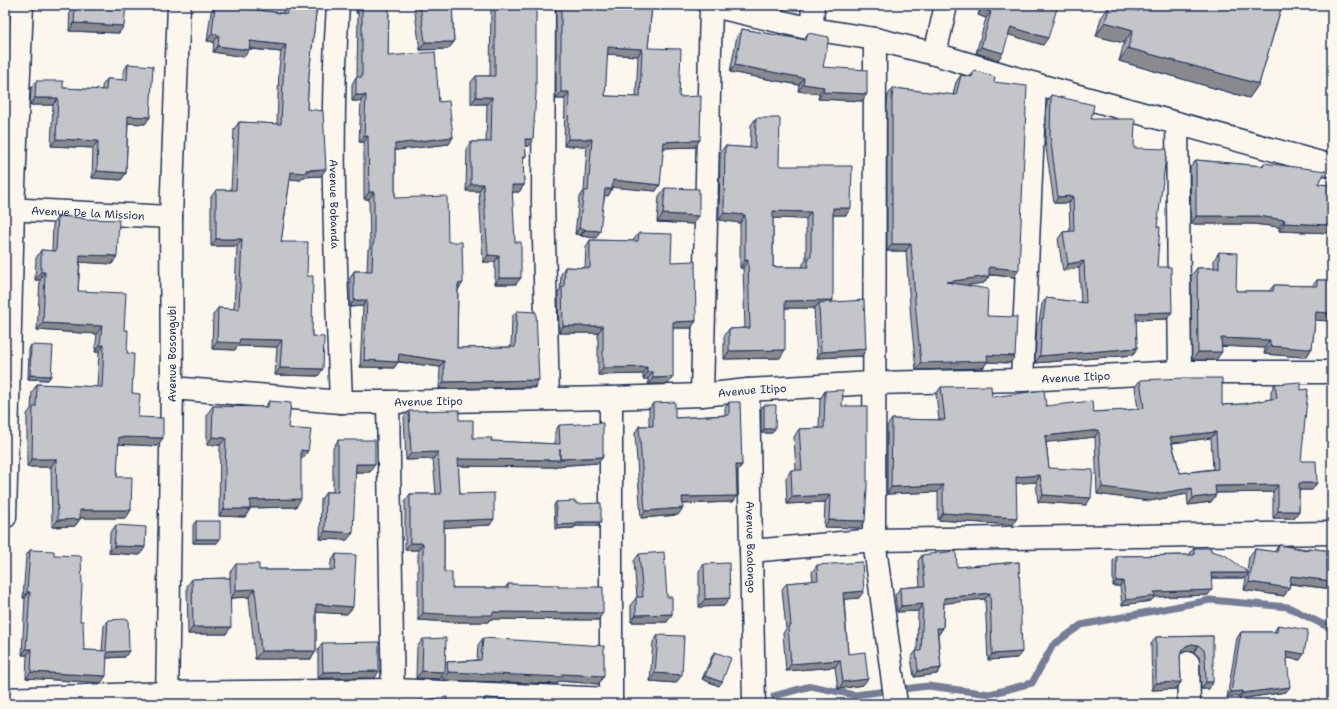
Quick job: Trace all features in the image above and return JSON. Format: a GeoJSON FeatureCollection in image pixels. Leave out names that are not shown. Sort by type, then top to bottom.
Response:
{"type":"FeatureCollection","features":[{"type":"Feature","properties":{"kind":"street"},"geometry":{"type":"LineString","coordinates":[[5,517],[9,209],[22,5]]}},
{"type":"Feature","properties":{"kind":"street","name":"Avenue Bosongubi"},"geometry":{"type":"LineString","coordinates":[[167,699],[172,388],[171,217],[179,5]]}},
{"type":"Feature","properties":{"kind":"street","name":"Avenue Bobanda"},"geometry":{"type":"LineString","coordinates":[[338,5],[334,58],[334,222],[341,402]]}},
{"type":"Feature","properties":{"kind":"street"},"geometry":{"type":"LineString","coordinates":[[544,5],[543,201],[548,399]]}},
{"type":"Feature","properties":{"kind":"street"},"geometry":{"type":"LineString","coordinates":[[702,394],[710,5],[812,29],[875,39],[935,54],[1035,84],[1332,166]]}},
{"type":"Feature","properties":{"kind":"street"},"geometry":{"type":"LineString","coordinates":[[812,29],[813,5]]}},
{"type":"Feature","properties":{"kind":"street"},"geometry":{"type":"LineString","coordinates":[[935,54],[946,5]]}},
{"type":"Feature","properties":{"kind":"street"},"geometry":{"type":"LineString","coordinates":[[875,39],[873,383],[874,540],[896,704]]}},
{"type":"Feature","properties":{"kind":"street"},"geometry":{"type":"LineString","coordinates":[[1022,380],[1035,84]]}},
{"type":"Feature","properties":{"kind":"street"},"geometry":{"type":"LineString","coordinates":[[1177,124],[1180,372]]}},
{"type":"Feature","properties":{"kind":"street","name":"Avenue De la Mission"},"geometry":{"type":"LineString","coordinates":[[9,209],[171,217]]}},
{"type":"Feature","properties":{"kind":"street","name":"Avenue Itipo"},"geometry":{"type":"LineString","coordinates":[[172,388],[341,402],[388,402],[611,398],[702,394],[873,383],[1022,380],[1180,372],[1332,372]]}},
{"type":"Feature","properties":{"kind":"street","name":"Avenue Baolongo"},"geometry":{"type":"LineString","coordinates":[[748,390],[754,704]]}},
{"type":"Feature","properties":{"kind":"street"},"geometry":{"type":"LineString","coordinates":[[5,699],[393,697],[611,701],[611,398]]}},
{"type":"Feature","properties":{"kind":"street"},"geometry":{"type":"LineString","coordinates":[[388,402],[393,697]]}},
{"type":"Feature","properties":{"kind":"street"},"geometry":{"type":"LineString","coordinates":[[751,551],[874,540],[1332,533]]}},
{"type":"Feature","properties":{"kind":"street"},"geometry":{"type":"LineString","coordinates":[[1188,663],[1189,704]]}},
{"type":"Feature","properties":{"kind":"building"},"geometry":{"type":"Polygon","coordinates":[[[75,5],[126,5],[124,26],[74,23],[75,5]]]}},
{"type":"Feature","properties":{"kind":"building"},"geometry":{"type":"Polygon","coordinates":[[[215,5],[244,5],[243,8],[287,14],[288,5],[317,5],[309,74],[307,109],[323,111],[326,169],[306,170],[306,173],[291,172],[281,242],[308,242],[307,276],[313,276],[312,336],[324,337],[323,369],[280,368],[282,340],[240,339],[239,343],[217,342],[218,308],[239,309],[242,239],[216,239],[216,190],[236,190],[239,122],[281,124],[286,45],[250,41],[249,50],[218,46],[219,35],[212,34],[215,5]]]}},
{"type":"Feature","properties":{"kind":"building"},"geometry":{"type":"Polygon","coordinates":[[[360,5],[389,5],[388,56],[435,52],[439,102],[449,101],[453,137],[395,144],[395,198],[447,196],[448,242],[462,242],[463,283],[458,284],[457,348],[515,347],[517,311],[536,312],[539,380],[444,382],[444,361],[399,354],[398,362],[364,360],[367,300],[354,300],[354,271],[372,271],[374,243],[374,192],[369,192],[368,136],[364,136],[366,95],[356,95],[356,77],[362,77],[362,7],[360,5]]]}},
{"type":"Feature","properties":{"kind":"building"},"geometry":{"type":"Polygon","coordinates":[[[420,5],[452,5],[454,42],[425,42],[420,5]]]}},
{"type":"Feature","properties":{"kind":"building"},"geometry":{"type":"Polygon","coordinates":[[[495,5],[536,5],[536,93],[533,139],[525,139],[526,156],[523,156],[524,185],[512,185],[515,242],[521,242],[521,278],[499,278],[499,256],[488,255],[483,184],[471,184],[471,142],[491,142],[492,97],[476,97],[476,76],[495,76],[495,5]]]}},
{"type":"Feature","properties":{"kind":"building"},"geometry":{"type":"Polygon","coordinates":[[[561,5],[652,5],[648,48],[681,49],[679,97],[701,96],[700,140],[664,142],[660,185],[613,180],[612,189],[605,189],[600,231],[579,228],[584,191],[588,191],[592,139],[568,139],[569,92],[561,92],[561,5]],[[608,47],[605,96],[640,97],[642,49],[608,47]]]}},
{"type":"Feature","properties":{"kind":"building"},"geometry":{"type":"Polygon","coordinates":[[[983,5],[1058,5],[1048,38],[1011,27],[1003,53],[981,47],[991,12],[982,9],[983,5]]]}},
{"type":"Feature","properties":{"kind":"building"},"geometry":{"type":"Polygon","coordinates":[[[1110,5],[1139,11],[1140,5],[1282,5],[1259,84],[1128,48],[1133,30],[1105,22],[1110,5]]]}},
{"type":"Feature","properties":{"kind":"building"},"geometry":{"type":"Polygon","coordinates":[[[742,29],[806,40],[808,33],[829,37],[823,67],[867,70],[867,94],[823,92],[824,87],[803,84],[804,78],[735,65],[742,29]]]}},
{"type":"Feature","properties":{"kind":"building"},"geometry":{"type":"Polygon","coordinates":[[[128,64],[153,66],[150,117],[128,116],[126,173],[97,171],[98,141],[56,139],[58,98],[35,98],[36,81],[63,81],[63,88],[106,90],[107,79],[127,80],[128,64]]]}},
{"type":"Feature","properties":{"kind":"building"},"geometry":{"type":"Polygon","coordinates":[[[974,70],[995,77],[994,82],[1027,86],[1019,270],[989,267],[989,276],[946,282],[988,289],[987,316],[1017,317],[1015,356],[987,355],[988,361],[921,363],[911,244],[892,244],[893,88],[956,95],[961,75],[972,77],[974,70]]]}},
{"type":"Feature","properties":{"kind":"building"},"geometry":{"type":"Polygon","coordinates":[[[5,82],[10,82],[9,99],[5,99],[5,82]]]}},
{"type":"Feature","properties":{"kind":"building"},"geometry":{"type":"Polygon","coordinates":[[[1051,95],[1094,105],[1091,119],[1135,119],[1134,148],[1167,149],[1157,227],[1160,227],[1157,267],[1171,267],[1172,312],[1136,313],[1137,348],[1040,356],[1042,318],[1043,319],[1046,298],[1086,303],[1084,261],[1068,264],[1063,232],[1074,231],[1073,196],[1058,197],[1050,135],[1051,95]]]}},
{"type":"Feature","properties":{"kind":"building"},"geometry":{"type":"Polygon","coordinates":[[[756,118],[780,118],[779,165],[852,166],[851,208],[833,208],[833,300],[785,301],[785,350],[729,351],[729,329],[750,328],[748,260],[745,260],[745,215],[724,213],[725,146],[755,148],[756,118]],[[773,211],[773,267],[808,267],[808,257],[811,257],[811,212],[773,211]]]}},
{"type":"Feature","properties":{"kind":"building"},"geometry":{"type":"Polygon","coordinates":[[[1196,160],[1263,166],[1264,163],[1326,171],[1318,184],[1332,185],[1332,225],[1284,223],[1285,220],[1258,216],[1196,216],[1196,160]]]}},
{"type":"Feature","properties":{"kind":"building"},"geometry":{"type":"Polygon","coordinates":[[[665,188],[699,189],[699,216],[663,214],[665,188]]]}},
{"type":"Feature","properties":{"kind":"building"},"geometry":{"type":"Polygon","coordinates":[[[58,216],[82,219],[119,220],[117,256],[80,255],[78,291],[126,293],[124,330],[128,330],[127,353],[134,354],[132,393],[140,394],[138,417],[163,418],[163,438],[119,437],[117,477],[132,477],[131,510],[80,510],[80,519],[58,520],[56,459],[32,459],[33,407],[36,407],[37,384],[102,387],[104,345],[100,345],[102,326],[43,323],[45,272],[41,272],[41,250],[56,251],[58,216]]]}},
{"type":"Feature","properties":{"kind":"building"},"geometry":{"type":"Polygon","coordinates":[[[639,233],[672,234],[671,262],[695,261],[696,321],[673,322],[673,377],[653,378],[653,372],[647,372],[647,367],[603,368],[603,326],[563,326],[562,287],[564,287],[565,267],[590,268],[590,240],[638,241],[639,233]]]}},
{"type":"Feature","properties":{"kind":"building"},"geometry":{"type":"Polygon","coordinates":[[[1219,252],[1237,253],[1236,291],[1273,291],[1274,285],[1317,286],[1317,280],[1332,280],[1332,313],[1316,312],[1312,348],[1270,346],[1270,340],[1221,338],[1222,352],[1198,352],[1197,268],[1219,268],[1219,252]]]}},
{"type":"Feature","properties":{"kind":"building"},"geometry":{"type":"Polygon","coordinates":[[[864,300],[866,349],[821,352],[819,303],[864,300]]]}},
{"type":"Feature","properties":{"kind":"building"},"geometry":{"type":"Polygon","coordinates":[[[31,345],[53,346],[51,376],[30,375],[31,345]]]}},
{"type":"Feature","properties":{"kind":"building"},"geometry":{"type":"Polygon","coordinates":[[[1222,378],[1222,405],[1243,404],[1277,398],[1275,384],[1301,382],[1301,390],[1308,389],[1301,461],[1316,461],[1317,483],[1299,483],[1299,511],[1278,511],[1278,485],[1215,486],[1216,495],[1193,498],[1192,488],[1155,494],[1102,487],[1099,430],[1045,436],[1049,468],[1093,470],[1091,498],[1043,495],[1040,475],[1016,477],[1017,518],[943,513],[943,485],[891,487],[892,419],[945,420],[941,387],[991,386],[992,397],[1044,390],[1046,406],[1092,401],[1093,412],[1144,408],[1140,380],[1222,378]],[[1216,432],[1170,437],[1180,473],[1218,469],[1216,432]]]}},
{"type":"Feature","properties":{"kind":"building"},"geometry":{"type":"Polygon","coordinates":[[[843,390],[842,406],[867,406],[867,488],[865,521],[829,520],[830,495],[792,497],[791,470],[802,470],[799,429],[824,428],[825,391],[843,390]]]}},
{"type":"Feature","properties":{"kind":"building"},"geometry":{"type":"Polygon","coordinates":[[[269,401],[291,403],[288,428],[311,430],[308,451],[301,450],[301,499],[250,500],[250,509],[224,509],[226,438],[212,437],[213,406],[268,407],[269,401]]]}},
{"type":"Feature","properties":{"kind":"building"},"geometry":{"type":"Polygon","coordinates":[[[675,402],[675,418],[729,415],[729,402],[740,402],[742,465],[736,465],[737,496],[682,497],[683,508],[645,511],[639,426],[653,426],[653,403],[675,402]]]}},
{"type":"Feature","properties":{"kind":"building"},"geometry":{"type":"Polygon","coordinates":[[[764,405],[776,405],[775,429],[764,429],[764,405]]]}},
{"type":"Feature","properties":{"kind":"building"},"geometry":{"type":"Polygon","coordinates":[[[459,410],[459,420],[473,420],[473,438],[492,438],[491,441],[560,444],[559,425],[603,423],[603,457],[560,460],[458,459],[460,494],[494,493],[494,519],[444,521],[444,572],[452,572],[452,588],[508,588],[508,584],[558,585],[558,587],[603,587],[603,613],[493,612],[492,615],[457,615],[423,613],[423,543],[410,543],[410,494],[441,494],[438,452],[411,453],[409,411],[459,410]]]}},
{"type":"Feature","properties":{"kind":"building"},"geometry":{"type":"Polygon","coordinates":[[[338,440],[375,440],[375,464],[356,464],[353,533],[325,531],[326,492],[338,492],[338,440]]]}},
{"type":"Feature","properties":{"kind":"building"},"geometry":{"type":"Polygon","coordinates":[[[576,501],[576,504],[601,503],[601,522],[576,522],[577,524],[557,525],[556,502],[576,501]]]}},
{"type":"Feature","properties":{"kind":"building"},"geometry":{"type":"Polygon","coordinates":[[[196,521],[220,521],[220,539],[196,539],[196,521]]]}},
{"type":"Feature","properties":{"kind":"building"},"geometry":{"type":"Polygon","coordinates":[[[116,525],[146,527],[145,547],[114,546],[116,525]]]}},
{"type":"Feature","properties":{"kind":"building"},"geometry":{"type":"Polygon","coordinates":[[[1279,545],[1308,550],[1308,548],[1332,551],[1332,581],[1291,576],[1289,588],[1249,582],[1255,549],[1277,552],[1279,545]]]}},
{"type":"Feature","properties":{"kind":"building"},"geometry":{"type":"Polygon","coordinates":[[[1194,548],[1211,548],[1211,551],[1225,555],[1249,573],[1211,573],[1212,590],[1154,592],[1155,596],[1126,600],[1123,581],[1116,581],[1117,556],[1194,555],[1194,548]]]}},
{"type":"Feature","properties":{"kind":"building"},"geometry":{"type":"Polygon","coordinates":[[[30,550],[54,551],[54,555],[81,556],[82,585],[80,621],[83,621],[84,650],[106,651],[108,620],[128,619],[129,651],[107,652],[106,676],[31,672],[32,649],[26,649],[30,592],[27,592],[30,550]]]}},
{"type":"Feature","properties":{"kind":"building"},"geometry":{"type":"Polygon","coordinates":[[[956,551],[957,567],[1019,562],[1022,652],[992,654],[990,593],[944,598],[943,628],[937,628],[941,668],[918,671],[916,651],[921,651],[923,604],[901,606],[900,588],[925,586],[922,555],[956,551]]]}},
{"type":"Feature","properties":{"kind":"building"},"geometry":{"type":"Polygon","coordinates":[[[664,552],[667,597],[672,597],[672,614],[636,615],[636,597],[643,597],[639,554],[664,552]]]}},
{"type":"Feature","properties":{"kind":"building"},"geometry":{"type":"Polygon","coordinates":[[[336,554],[356,555],[353,607],[316,604],[316,651],[261,651],[255,589],[236,590],[236,564],[259,564],[259,570],[335,570],[336,554]]]}},
{"type":"Feature","properties":{"kind":"building"},"geometry":{"type":"Polygon","coordinates":[[[862,562],[864,591],[843,593],[848,654],[865,652],[868,679],[843,682],[840,660],[791,664],[788,626],[791,626],[787,583],[818,580],[817,565],[862,562]]]}},
{"type":"Feature","properties":{"kind":"building"},"geometry":{"type":"Polygon","coordinates":[[[729,563],[730,598],[705,599],[704,564],[729,563]]]}},
{"type":"Feature","properties":{"kind":"building"},"geometry":{"type":"Polygon","coordinates":[[[230,578],[231,627],[193,627],[192,579],[230,578]]]}},
{"type":"Feature","properties":{"kind":"building"},"geometry":{"type":"Polygon","coordinates":[[[1278,625],[1308,630],[1304,654],[1286,651],[1290,687],[1243,693],[1243,691],[1231,692],[1241,632],[1277,632],[1278,625]]]}},
{"type":"Feature","properties":{"kind":"building"},"geometry":{"type":"Polygon","coordinates":[[[658,635],[684,636],[682,675],[655,673],[658,635]]]}},
{"type":"Feature","properties":{"kind":"building"},"geometry":{"type":"Polygon","coordinates":[[[1213,636],[1213,682],[1206,682],[1204,650],[1198,645],[1192,644],[1186,646],[1182,650],[1180,656],[1181,682],[1156,683],[1156,637],[1213,636]]]}},
{"type":"Feature","properties":{"kind":"building"},"geometry":{"type":"Polygon","coordinates":[[[446,638],[445,672],[422,671],[423,639],[446,638]]]}},
{"type":"Feature","properties":{"kind":"building"},"geometry":{"type":"Polygon","coordinates":[[[483,638],[604,646],[604,676],[562,674],[562,677],[448,672],[447,662],[481,660],[483,638]]]}},
{"type":"Feature","properties":{"kind":"building"},"geometry":{"type":"Polygon","coordinates":[[[379,642],[379,671],[323,672],[322,643],[379,642]]]}},
{"type":"Feature","properties":{"kind":"building"},"geometry":{"type":"Polygon","coordinates":[[[715,652],[731,658],[722,682],[705,676],[715,652]]]}},
{"type":"Feature","properties":{"kind":"building"},"geometry":{"type":"Polygon","coordinates":[[[447,697],[446,704],[408,704],[409,702],[447,697]]]}},
{"type":"Feature","properties":{"kind":"building"},"geometry":{"type":"Polygon","coordinates":[[[485,698],[561,702],[561,704],[484,704],[485,698]]]}},
{"type":"Feature","properties":{"kind":"building"},"geometry":{"type":"Polygon","coordinates":[[[234,701],[234,704],[197,704],[197,702],[234,701]]]}},
{"type":"Feature","properties":{"kind":"building"},"geometry":{"type":"Polygon","coordinates":[[[1010,701],[1041,702],[1041,704],[1010,704],[1010,701]]]}},
{"type":"Feature","properties":{"kind":"building"},"geometry":{"type":"Polygon","coordinates":[[[1161,701],[1161,704],[1138,704],[1138,702],[1161,701]]]}},
{"type":"Feature","properties":{"kind":"building"},"geometry":{"type":"Polygon","coordinates":[[[1275,702],[1308,702],[1308,704],[1275,704],[1275,702]]]}},
{"type":"Feature","properties":{"kind":"building"},"geometry":{"type":"Polygon","coordinates":[[[1332,703],[1332,704],[1308,704],[1332,703]]]}},
{"type":"Feature","properties":{"kind":"waterway"},"geometry":{"type":"LineString","coordinates":[[774,696],[811,686],[854,695],[928,686],[990,694],[1032,683],[1053,645],[1081,625],[1210,600],[1288,607],[1332,629]]}}]}
